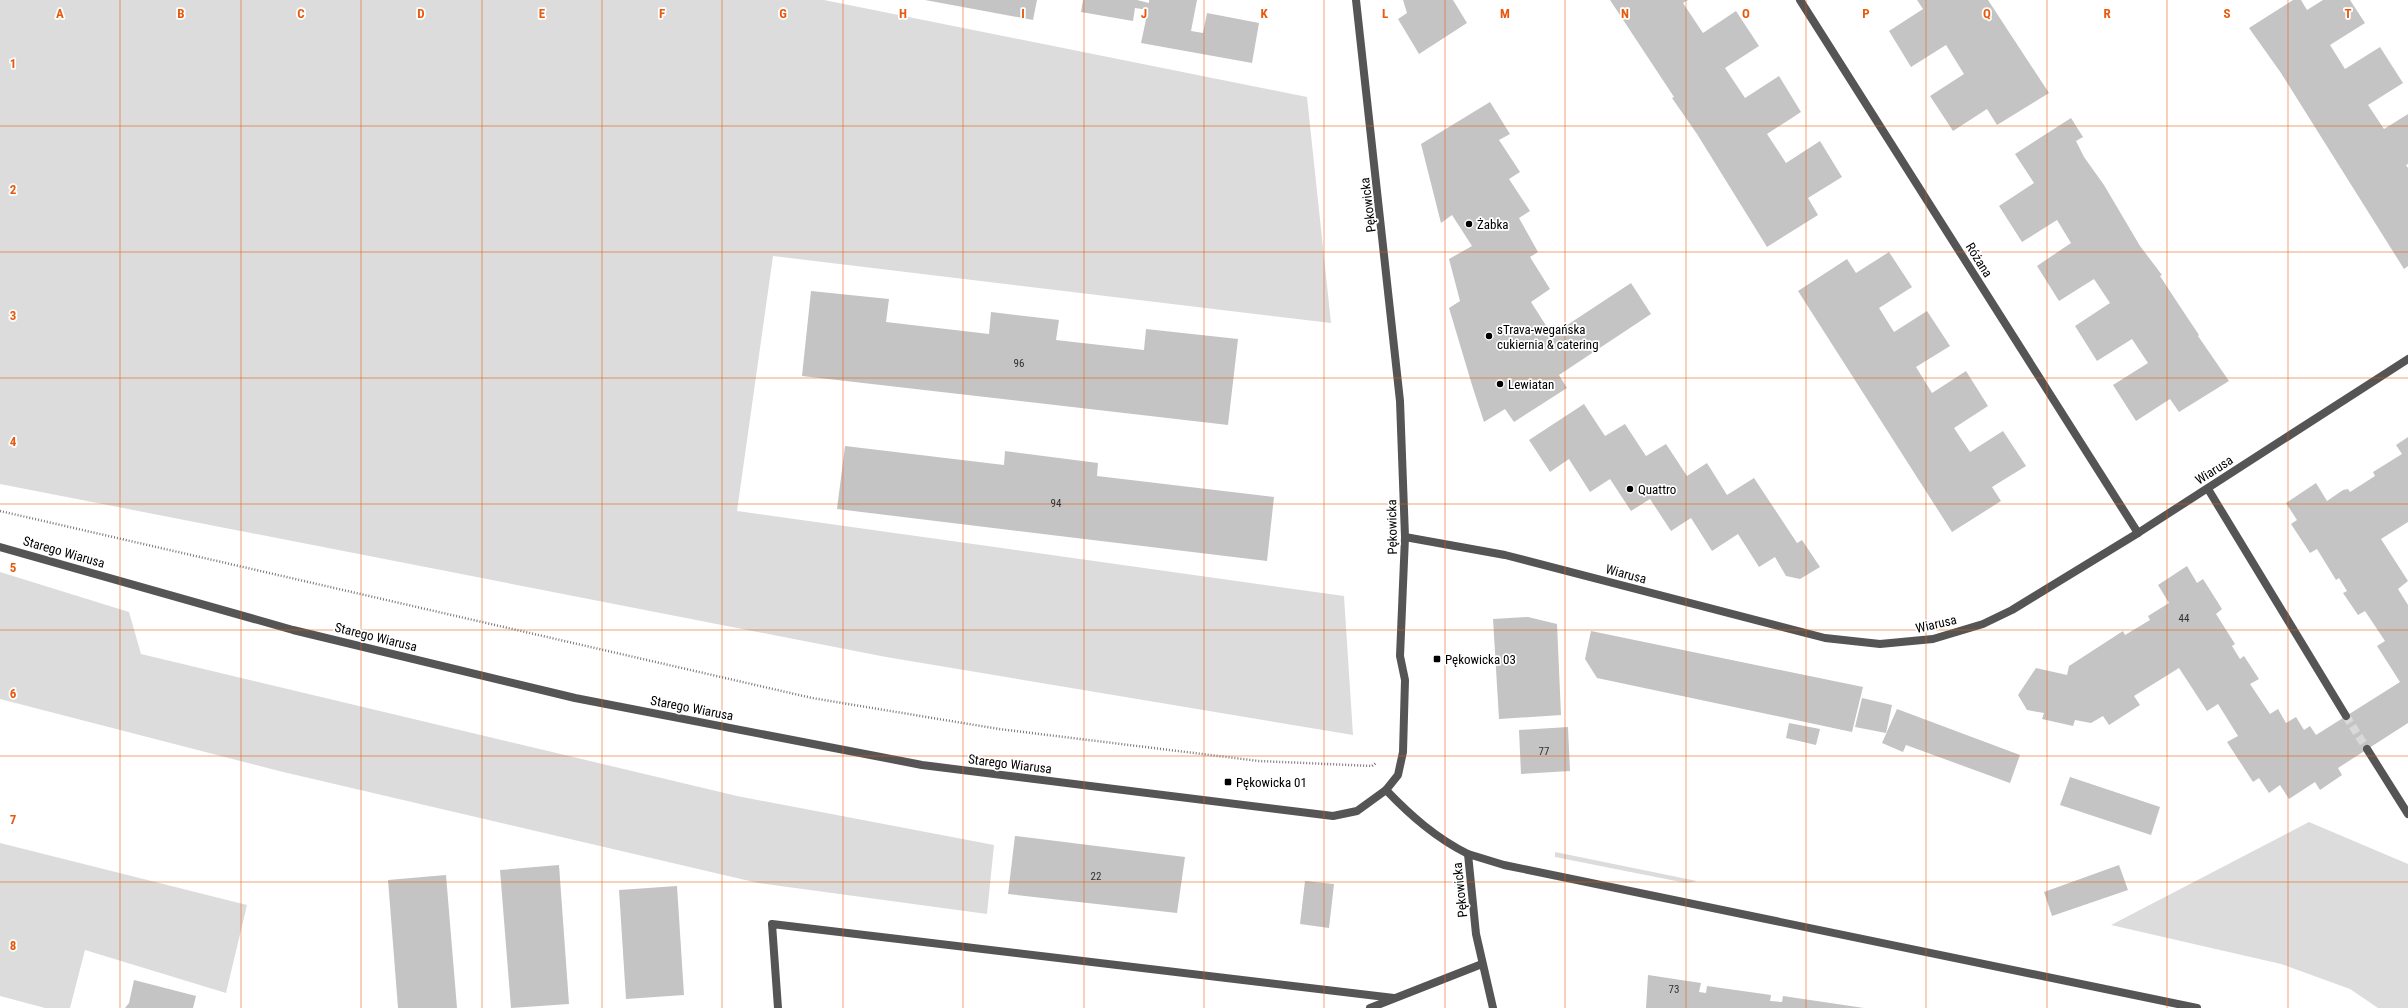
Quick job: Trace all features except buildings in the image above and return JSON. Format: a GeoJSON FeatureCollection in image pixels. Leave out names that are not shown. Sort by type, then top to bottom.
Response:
{"type":"FeatureCollection","features":[{"type":"Feature","properties":{"kind":"street","name":"Pękowicka"},"geometry":{"type":"LineString","coordinates":[[1356,0],[1400,402],[1405,537],[1400,656],[1405,680],[1403,752],[1398,775],[1386,790],[1402,807],[1443,842],[1468,854],[1482,964],[1493,1008]]}},
{"type":"Feature","properties":{"kind":"street","name":"Różana"},"geometry":{"type":"LineString","coordinates":[[1800,0],[2138,533]]}},
{"type":"Feature","properties":{"kind":"street","name":"Wiarusa"},"geometry":{"type":"LineString","coordinates":[[1405,537],[1506,555],[1825,638],[1880,644],[1933,639],[1983,624],[2012,610],[2208,489],[2408,359]]}},
{"type":"Feature","properties":{"kind":"street"},"geometry":{"type":"LineString","coordinates":[[2208,489],[2346,716]]}},
{"type":"Feature","properties":{"kind":"street","name":"Starego Wiarusa"},"geometry":{"type":"LineString","coordinates":[[0,547],[293,630],[575,698],[922,765],[1333,816],[1357,811],[1386,790]]}},
{"type":"Feature","properties":{"kind":"street"},"geometry":{"type":"LineString","coordinates":[[2367,749],[2408,814]]}},
{"type":"Feature","properties":{"kind":"street"},"geometry":{"type":"LineString","coordinates":[[1468,854],[1504,866],[2197,1008]]}},
{"type":"Feature","properties":{"kind":"street"},"geometry":{"type":"LineString","coordinates":[[778,1008],[772,924],[1394,998]]}},
{"type":"Feature","properties":{"kind":"street"},"geometry":{"type":"LineString","coordinates":[[1370,1008],[1482,964]]}},
{"type":"Feature","properties":{"kind":"path"},"geometry":{"type":"LineString","coordinates":[[0,511],[812,698],[998,729],[1259,761],[1372,766],[1380,760]]}},
{"type":"Feature","properties":{"kind":"shaded area"},"geometry":{"type":"Polygon","coordinates":[[[0,0],[824,0],[1307,97],[1331,323],[773,256],[737,511],[1344,596],[1353,735],[886,657],[0,484],[0,0]]]}},
{"type":"Feature","properties":{"kind":"shaded area"},"geometry":{"type":"Polygon","coordinates":[[[0,572],[129,612],[141,654],[737,796],[994,845],[987,914],[758,883],[279,771],[0,699],[0,572]]]}},
{"type":"Feature","properties":{"kind":"shaded area"},"geometry":{"type":"Polygon","coordinates":[[[2309,822],[2408,864],[2408,1008],[2378,1008],[2350,989],[2281,964],[2111,925],[2309,822]]]}},
{"type":"Feature","properties":{"kind":"shaded area"},"geometry":{"type":"Polygon","coordinates":[[[0,843],[247,905],[226,993],[85,950],[70,1008],[45,1008],[0,996],[0,843]]]}},
{"type":"Feature","properties":{"kind":"shaded area"},"geometry":{"type":"Polygon","coordinates":[[[1555,852],[1697,881],[1686,883],[1555,857],[1555,852]]]}},
{"type":"Feature","properties":{"kind":"tunnel"},"geometry":{"type":"LineString","coordinates":[[2346,716],[2367,749]]}},
{"type":"Feature","properties":{"kind":"place","name":"Żabka"},"geometry":{"type":"Point","coordinates":[1469,224]}},
{"type":"Feature","properties":{"kind":"place","name":"sTrava-wegańska cukiernia & catering"},"geometry":{"type":"Point","coordinates":[1489,336]}},
{"type":"Feature","properties":{"kind":"place","name":"Lewiatan"},"geometry":{"type":"Point","coordinates":[1500,384]}},
{"type":"Feature","properties":{"kind":"place","name":"Quattro"},"geometry":{"type":"Point","coordinates":[1630,489]}},
{"type":"Feature","properties":{"kind":"place","name":"Pękowicka 03"},"geometry":{"type":"Point","coordinates":[1437,659]}},
{"type":"Feature","properties":{"kind":"place","name":"Pękowicka 01"},"geometry":{"type":"Point","coordinates":[1228,782]}}]}
